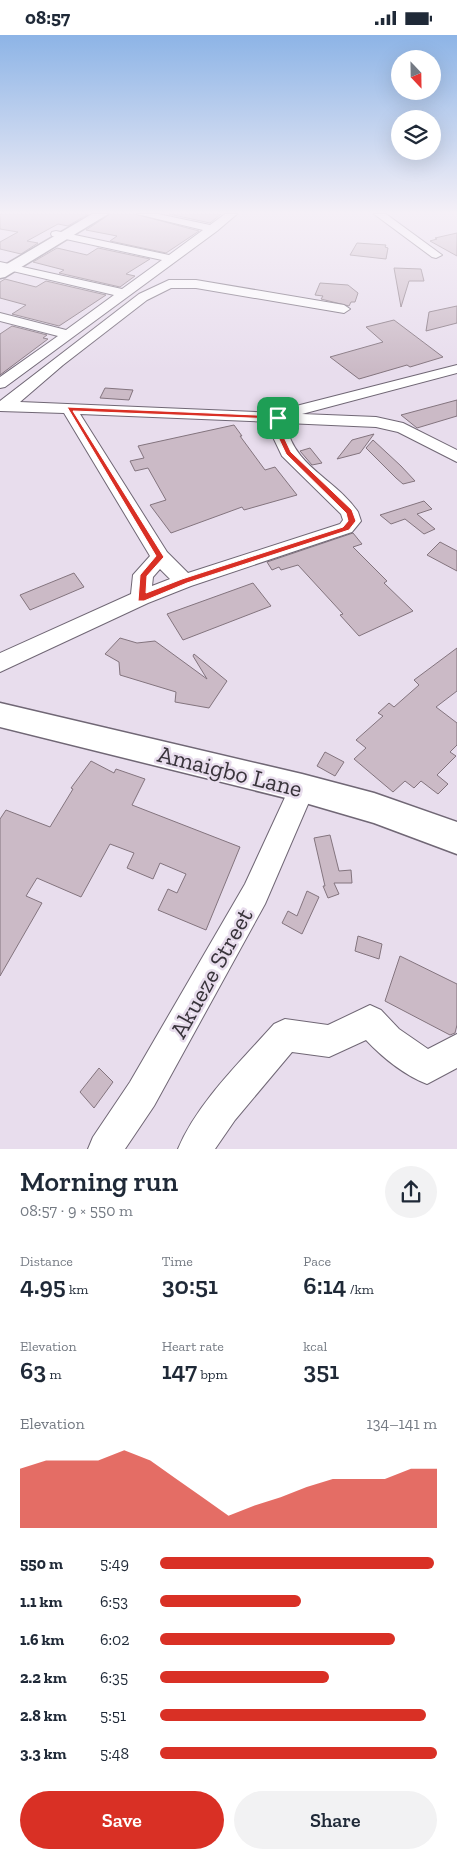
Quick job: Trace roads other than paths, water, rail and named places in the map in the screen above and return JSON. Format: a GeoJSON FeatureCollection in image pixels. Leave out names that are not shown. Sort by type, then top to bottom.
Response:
{"type":"FeatureCollection","features":[{"type":"Feature","properties":{"kind":"main road","name":"Amaigbo Lane"},"geometry":{"type":"LineString","coordinates":[[0,715],[302,788],[382,811],[457,838]]}},
{"type":"Feature","properties":{"kind":"street"},"geometry":{"type":"LineString","coordinates":[[22,266],[123,293]]}},
{"type":"Feature","properties":{"kind":"street"},"geometry":{"type":"LineString","coordinates":[[0,383],[162,266]]}},
{"type":"Feature","properties":{"kind":"street"},"geometry":{"type":"LineString","coordinates":[[3,406],[143,297],[169,284],[196,284],[344,309]]}},
{"type":"Feature","properties":{"kind":"street"},"geometry":{"type":"LineString","coordinates":[[0,317],[67,334]]}},
{"type":"Feature","properties":{"kind":"street"},"geometry":{"type":"LineString","coordinates":[[278,418],[305,408],[457,369]]}},
{"type":"Feature","properties":{"kind":"street"},"geometry":{"type":"LineString","coordinates":[[3,406],[376,422],[414,433],[457,457]]}},
{"type":"Feature","properties":{"kind":"street"},"geometry":{"type":"LineString","coordinates":[[69,409],[160,557],[184,581]]}},
{"type":"Feature","properties":{"kind":"street"},"geometry":{"type":"LineString","coordinates":[[0,663],[184,581],[346,528],[352,521],[349,512],[288,453],[280,435],[278,418]]}},
{"type":"Feature","properties":{"kind":"street"},"geometry":{"type":"LineString","coordinates":[[141,599],[144,575],[160,557]]}},
{"type":"Feature","properties":{"kind":"street","name":"Akueze Street"},"geometry":{"type":"LineString","coordinates":[[105,1149],[146,1086],[255,893],[302,788]]}},
{"type":"Feature","properties":{"kind":"street"},"geometry":{"type":"LineString","coordinates":[[195,1149],[224,1108],[285,1035],[329,1041],[370,1021],[388,1040],[427,1068],[457,1050]]}}]}
